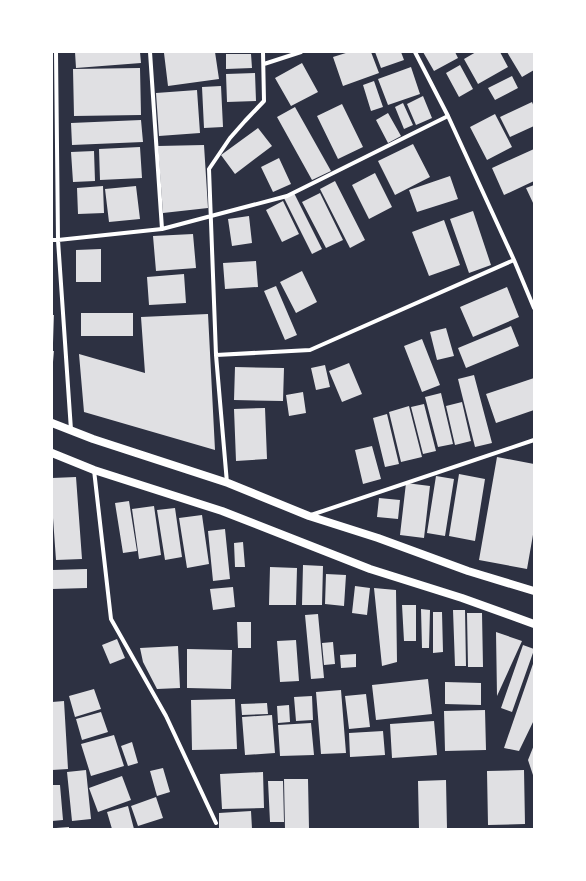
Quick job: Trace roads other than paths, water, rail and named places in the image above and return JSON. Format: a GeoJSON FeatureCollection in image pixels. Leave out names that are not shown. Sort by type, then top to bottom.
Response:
{"type":"FeatureCollection","features":[{"type":"Feature","properties":{"kind":"main road"},"geometry":{"type":"LineString","coordinates":[[52,423],[93,439],[228,483],[309,516],[534,591]]}},
{"type":"Feature","properties":{"kind":"main road"},"geometry":{"type":"LineString","coordinates":[[52,453],[94,470],[222,511],[370,568],[462,598],[534,624]]}},
{"type":"Feature","properties":{"kind":"street"},"geometry":{"type":"LineString","coordinates":[[56,52],[58,240],[71,430]]}},
{"type":"Feature","properties":{"kind":"street"},"geometry":{"type":"LineString","coordinates":[[150,52],[162,229]]}},
{"type":"Feature","properties":{"kind":"street"},"geometry":{"type":"LineString","coordinates":[[228,483],[216,355],[209,169],[230,138],[264,101],[263,52]]}},
{"type":"Feature","properties":{"kind":"street"},"geometry":{"type":"LineString","coordinates":[[264,64],[301,52]]}},
{"type":"Feature","properties":{"kind":"street"},"geometry":{"type":"LineString","coordinates":[[414,52],[448,116],[514,260],[534,308]]}},
{"type":"Feature","properties":{"kind":"street"},"geometry":{"type":"LineString","coordinates":[[52,240],[162,229],[287,196],[448,116]]}},
{"type":"Feature","properties":{"kind":"street"},"geometry":{"type":"LineString","coordinates":[[216,355],[310,350],[514,260]]}},
{"type":"Feature","properties":{"kind":"street"},"geometry":{"type":"LineString","coordinates":[[309,516],[534,440]]}},
{"type":"Feature","properties":{"kind":"street"},"geometry":{"type":"LineString","coordinates":[[94,470],[111,619],[166,716],[216,823]]}}]}
